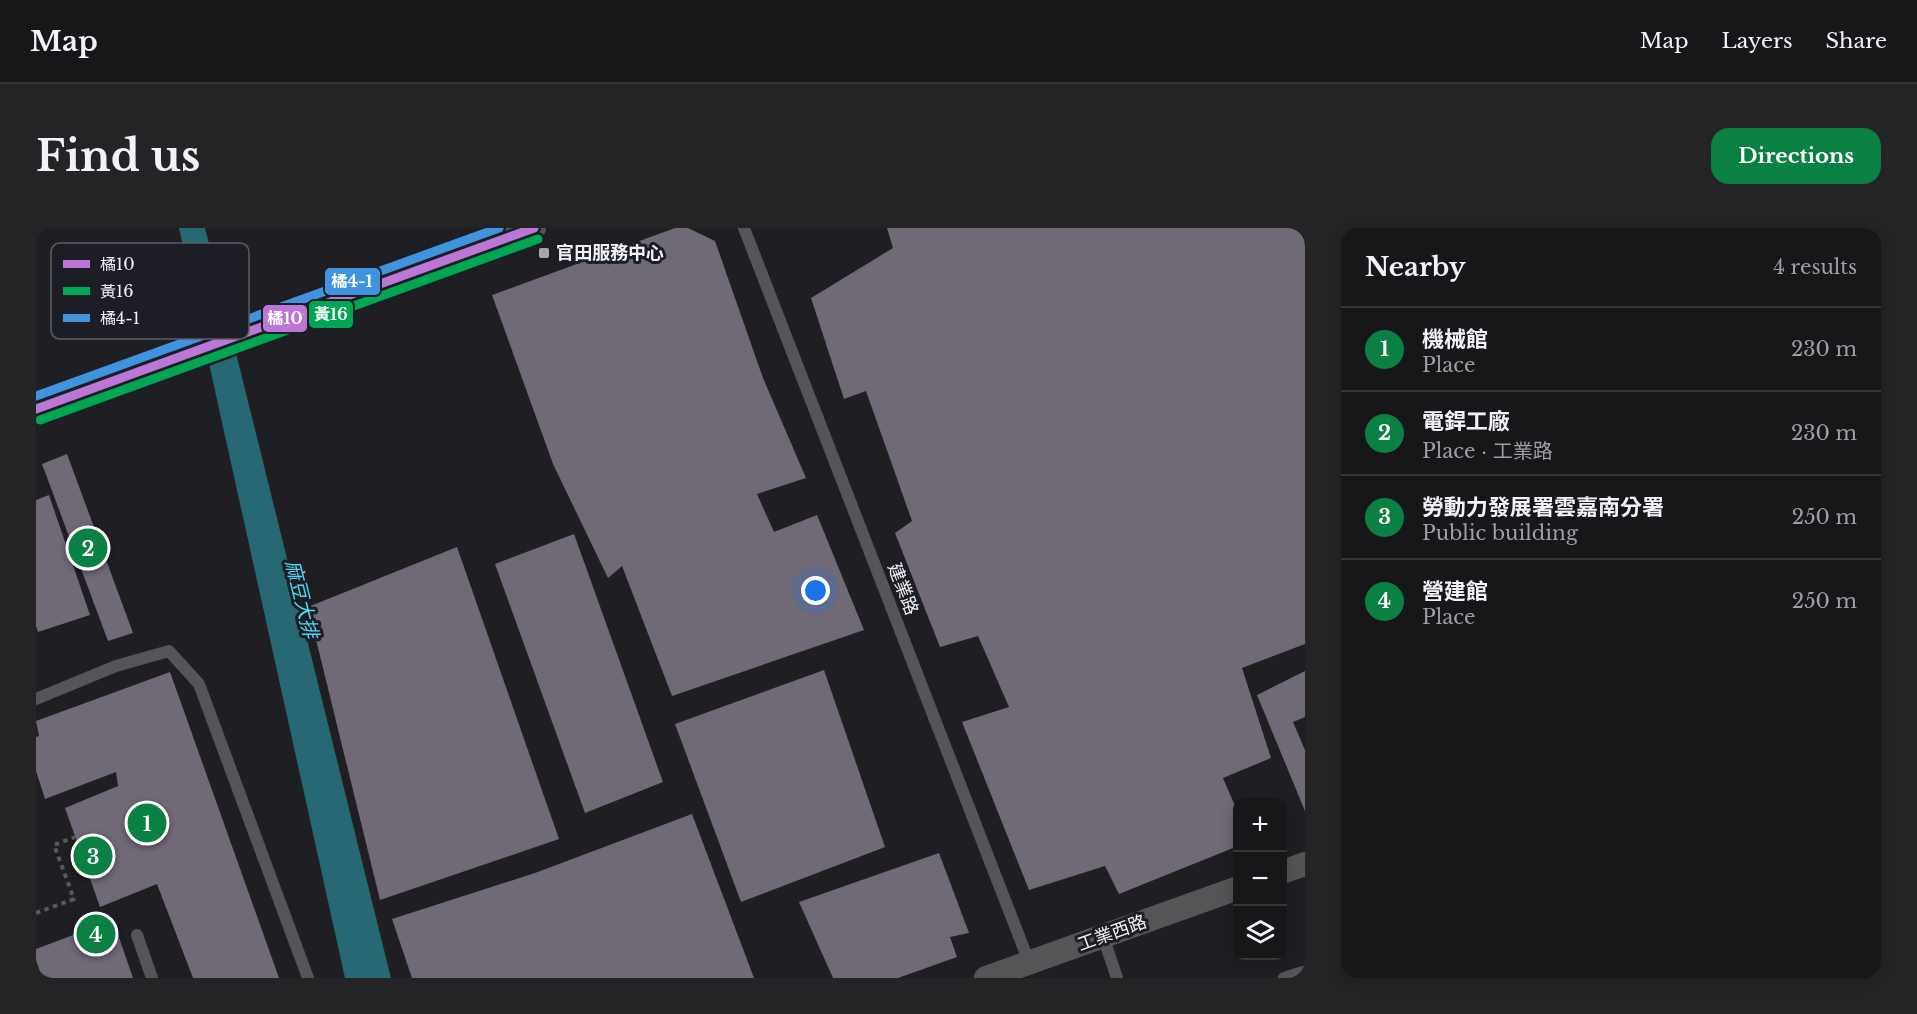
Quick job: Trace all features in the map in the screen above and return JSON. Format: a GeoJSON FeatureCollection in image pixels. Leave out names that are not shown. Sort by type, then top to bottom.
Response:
{"type":"FeatureCollection","features":[{"type":"Feature","properties":{"kind":"street"},"geometry":{"type":"LineString","coordinates":[[249,331],[534,228]]}},
{"type":"Feature","properties":{"kind":"street"},"geometry":{"type":"LineString","coordinates":[[36,410],[228,339]]}},
{"type":"Feature","properties":{"kind":"street"},"geometry":{"type":"LineString","coordinates":[[1287,870],[1305,864]]}},
{"type":"Feature","properties":{"kind":"street","name":"工業西路"},"geometry":{"type":"LineString","coordinates":[[986,978],[1233,890]]}},
{"type":"Feature","properties":{"kind":"lane","name":"建業路"},"geometry":{"type":"LineString","coordinates":[[744,228],[1029,962]]}},
{"type":"Feature","properties":{"kind":"lane"},"geometry":{"type":"LineString","coordinates":[[36,699],[116,666],[169,651],[199,684],[308,978]]}},
{"type":"Feature","properties":{"kind":"lane"},"geometry":{"type":"LineString","coordinates":[[137,935],[152,978]]}},
{"type":"Feature","properties":{"kind":"lane"},"geometry":{"type":"LineString","coordinates":[[1103,936],[1117,978]]}},
{"type":"Feature","properties":{"kind":"lane"},"geometry":{"type":"LineString","coordinates":[[1284,978],[1303,972],[1305,976]]}},
{"type":"Feature","properties":{"kind":"path"},"geometry":{"type":"LineString","coordinates":[[36,913],[74,898],[54,845],[75,837]]}},
{"type":"Feature","properties":{"kind":"water"},"geometry":{"type":"Polygon","coordinates":[[[179,228],[205,228],[209,243],[182,243],[179,228]]]}},
{"type":"Feature","properties":{"kind":"water"},"geometry":{"type":"Polygon","coordinates":[[[204,339],[233,339],[391,978],[345,978],[204,339]]]}},
{"type":"Feature","properties":{"kind":"building"},"geometry":{"type":"Polygon","coordinates":[[[675,228],[688,228],[715,241],[763,378],[806,478],[757,494],[774,532],[817,515],[864,630],[672,696],[622,566],[608,578],[553,464],[492,295],[675,228]]]}},
{"type":"Feature","properties":{"kind":"building"},"geometry":{"type":"Polygon","coordinates":[[[887,228],[1305,228],[1305,644],[1242,668],[1271,758],[1223,778],[1233,801],[1233,848],[1119,894],[1105,866],[1029,890],[962,722],[1009,707],[978,636],[940,647],[895,533],[912,521],[866,391],[844,399],[811,298],[893,248],[887,228]]]}},
{"type":"Feature","properties":{"kind":"building"},"geometry":{"type":"Polygon","coordinates":[[[67,454],[133,633],[108,641],[42,464],[67,454]]]}},
{"type":"Feature","properties":{"kind":"building"},"geometry":{"type":"Polygon","coordinates":[[[49,495],[90,615],[38,632],[36,626],[36,500],[49,495]]]}},
{"type":"Feature","properties":{"kind":"building"},"geometry":{"type":"Polygon","coordinates":[[[574,534],[663,782],[585,813],[495,564],[574,534]]]}},
{"type":"Feature","properties":{"kind":"building"},"geometry":{"type":"Polygon","coordinates":[[[457,547],[559,839],[380,900],[308,607],[457,547]]]}},
{"type":"Feature","properties":{"kind":"building"},"geometry":{"type":"Polygon","coordinates":[[[824,670],[885,847],[741,902],[675,724],[824,670]]]}},
{"type":"Feature","properties":{"kind":"building"},"geometry":{"type":"Polygon","coordinates":[[[1305,671],[1305,717],[1293,722],[1305,750],[1305,811],[1257,695],[1305,671]]]}},
{"type":"Feature","properties":{"kind":"building"},"geometry":{"type":"Polygon","coordinates":[[[170,672],[279,978],[193,978],[157,884],[100,907],[65,808],[118,786],[116,772],[45,799],[36,771],[36,737],[39,736],[36,721],[170,672]]]}},
{"type":"Feature","properties":{"kind":"building"},"geometry":{"type":"Polygon","coordinates":[[[692,814],[754,978],[412,978],[392,919],[535,873],[692,814]]]}},
{"type":"Feature","properties":{"kind":"building"},"geometry":{"type":"Polygon","coordinates":[[[939,853],[969,933],[950,937],[957,957],[898,978],[833,978],[799,902],[939,853]]]}},
{"type":"Feature","properties":{"kind":"building"},"geometry":{"type":"Polygon","coordinates":[[[113,920],[133,978],[42,978],[36,960],[36,949],[113,920]]]}},
{"type":"Feature","properties":{"kind":"transit line","name":"橘4-1"},"geometry":{"type":"LineString","coordinates":[[249,319],[499,228]]}},
{"type":"Feature","properties":{"kind":"transit line","name":"橘10"},"geometry":{"type":"LineString","coordinates":[[249,332],[534,228]]}},
{"type":"Feature","properties":{"kind":"transit line","name":"黃16"},"geometry":{"type":"LineString","coordinates":[[40,420],[538,239]]}},
{"type":"Feature","properties":{"kind":"transit line","name":"橘4-1"},"geometry":{"type":"LineString","coordinates":[[36,396],[193,339]]}},
{"type":"Feature","properties":{"kind":"transit line","name":"橘10"},"geometry":{"type":"LineString","coordinates":[[36,409],[229,339]]}},
{"type":"Feature","properties":{"kind":"place","name":"官田服務中心"},"geometry":{"type":"Point","coordinates":[544,253]}},
{"type":"Feature","properties":{"kind":"place","name":"電銲工廠"},"geometry":{"type":"Point","coordinates":[88,548]}},
{"type":"Feature","properties":{"kind":"place","name":"機械館"},"geometry":{"type":"Point","coordinates":[147,823]}},
{"type":"Feature","properties":{"kind":"place","name":"勞動力發展署雲嘉南分署"},"geometry":{"type":"Point","coordinates":[93,856]}},
{"type":"Feature","properties":{"kind":"place","name":"營建館"},"geometry":{"type":"Point","coordinates":[96,934]}},
{"type":"Feature","properties":{"kind":"water label","name":"麻豆大排"},"geometry":{"type":"Point","coordinates":[302,599]}}]}
